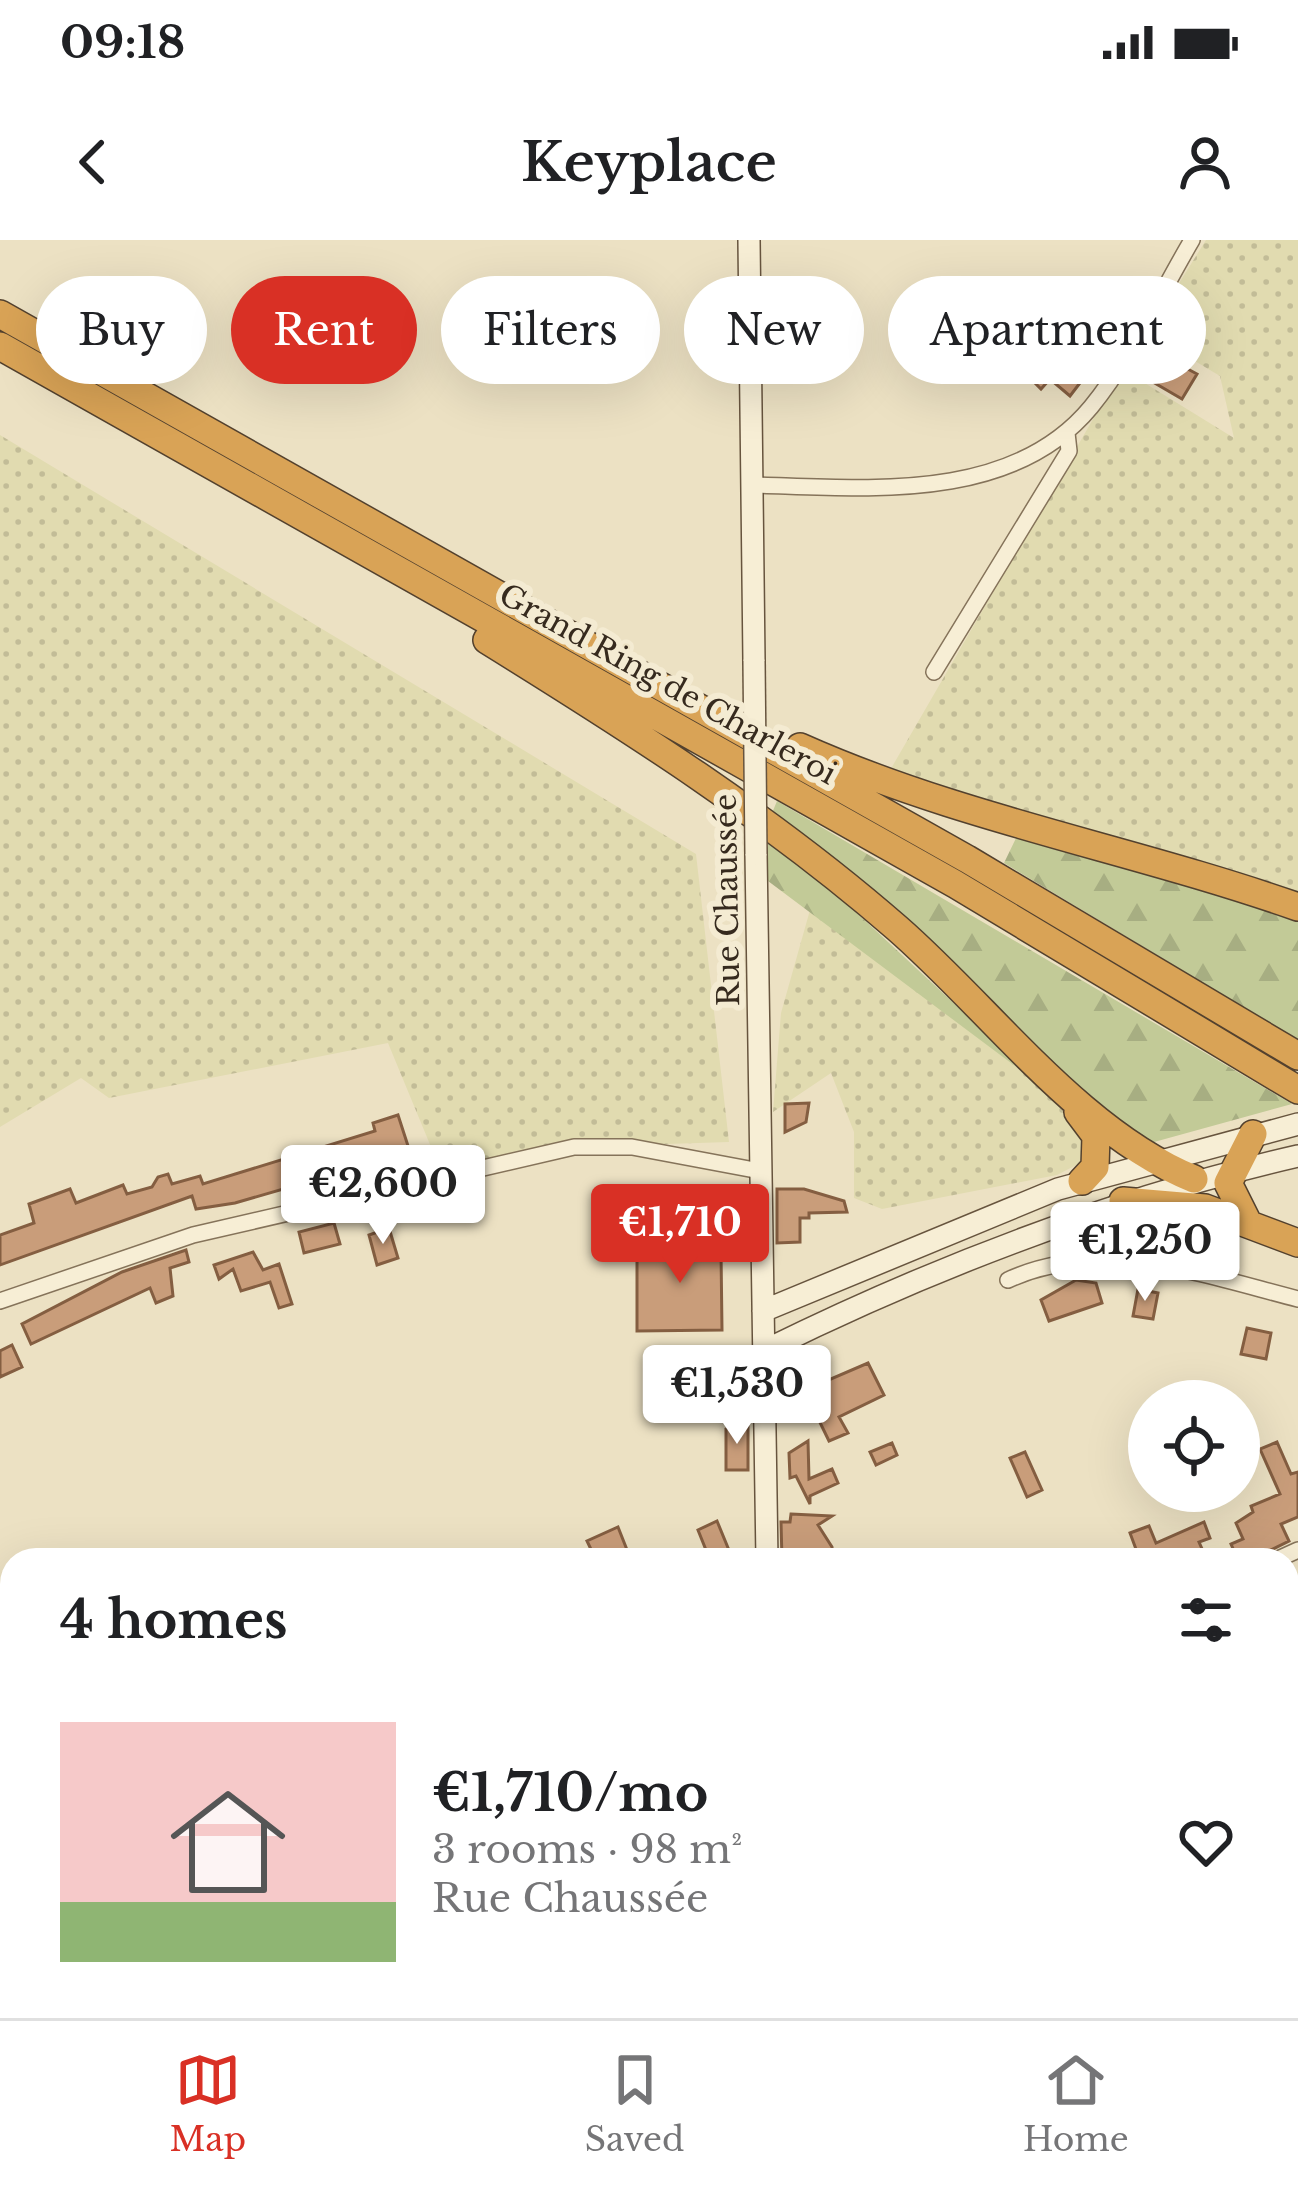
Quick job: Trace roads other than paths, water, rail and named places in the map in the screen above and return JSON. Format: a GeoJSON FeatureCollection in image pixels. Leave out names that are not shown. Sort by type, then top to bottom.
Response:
{"type":"FeatureCollection","features":[{"type":"Feature","properties":{"kind":"highway","name":"Grand Ring de Charleroi"},"geometry":{"type":"LineString","coordinates":[[0,314],[967,859],[1298,1056]]}},
{"type":"Feature","properties":{"kind":"highway","name":"Grand Ring de Charleroi"},"geometry":{"type":"LineString","coordinates":[[0,346],[955,884],[1298,1090]]}},
{"type":"Feature","properties":{"kind":"highway"},"geometry":{"type":"LineString","coordinates":[[406,574],[428,603],[608,715],[814,859],[897,928],[1148,1161],[1194,1179]]}},
{"type":"Feature","properties":{"kind":"highway"},"geometry":{"type":"LineString","coordinates":[[736,730],[795,745],[948,806],[1176,867],[1298,908]]}},
{"type":"Feature","properties":{"kind":"highway"},"geometry":{"type":"LineString","coordinates":[[1051,1075],[1096,1136],[1095,1168],[1082,1181]]}},
{"type":"Feature","properties":{"kind":"highway"},"geometry":{"type":"LineString","coordinates":[[1246,1219],[1229,1194],[1230,1171],[1253,1134]]}},
{"type":"Feature","properties":{"kind":"highway"},"geometry":{"type":"LineString","coordinates":[[1123,1201],[1185,1205],[1246,1219],[1298,1243]]}},
{"type":"Feature","properties":{"kind":"main road","name":"Rue Chaussée"},"geometry":{"type":"LineString","coordinates":[[749,240],[767,1548]]}},
{"type":"Feature","properties":{"kind":"main road"},"geometry":{"type":"LineString","coordinates":[[763,1311],[1082,1181],[1292,1126]]}},
{"type":"Feature","properties":{"kind":"main road"},"geometry":{"type":"LineString","coordinates":[[764,1351],[1002,1244],[1194,1179],[1298,1156]]}},
{"type":"Feature","properties":{"kind":"street"},"geometry":{"type":"LineString","coordinates":[[752,485],[925,485],[962,480],[1031,455],[1067,433],[1094,404],[1192,240]]}},
{"type":"Feature","properties":{"kind":"street"},"geometry":{"type":"LineString","coordinates":[[934,672],[1069,451],[1067,433]]}},
{"type":"Feature","properties":{"kind":"street"},"geometry":{"type":"LineString","coordinates":[[0,1301],[193,1235],[574,1147],[632,1147],[760,1171]]}},
{"type":"Feature","properties":{"kind":"street"},"geometry":{"type":"LineString","coordinates":[[1008,1280],[1067,1259],[1123,1261],[1298,1299]]}}]}
